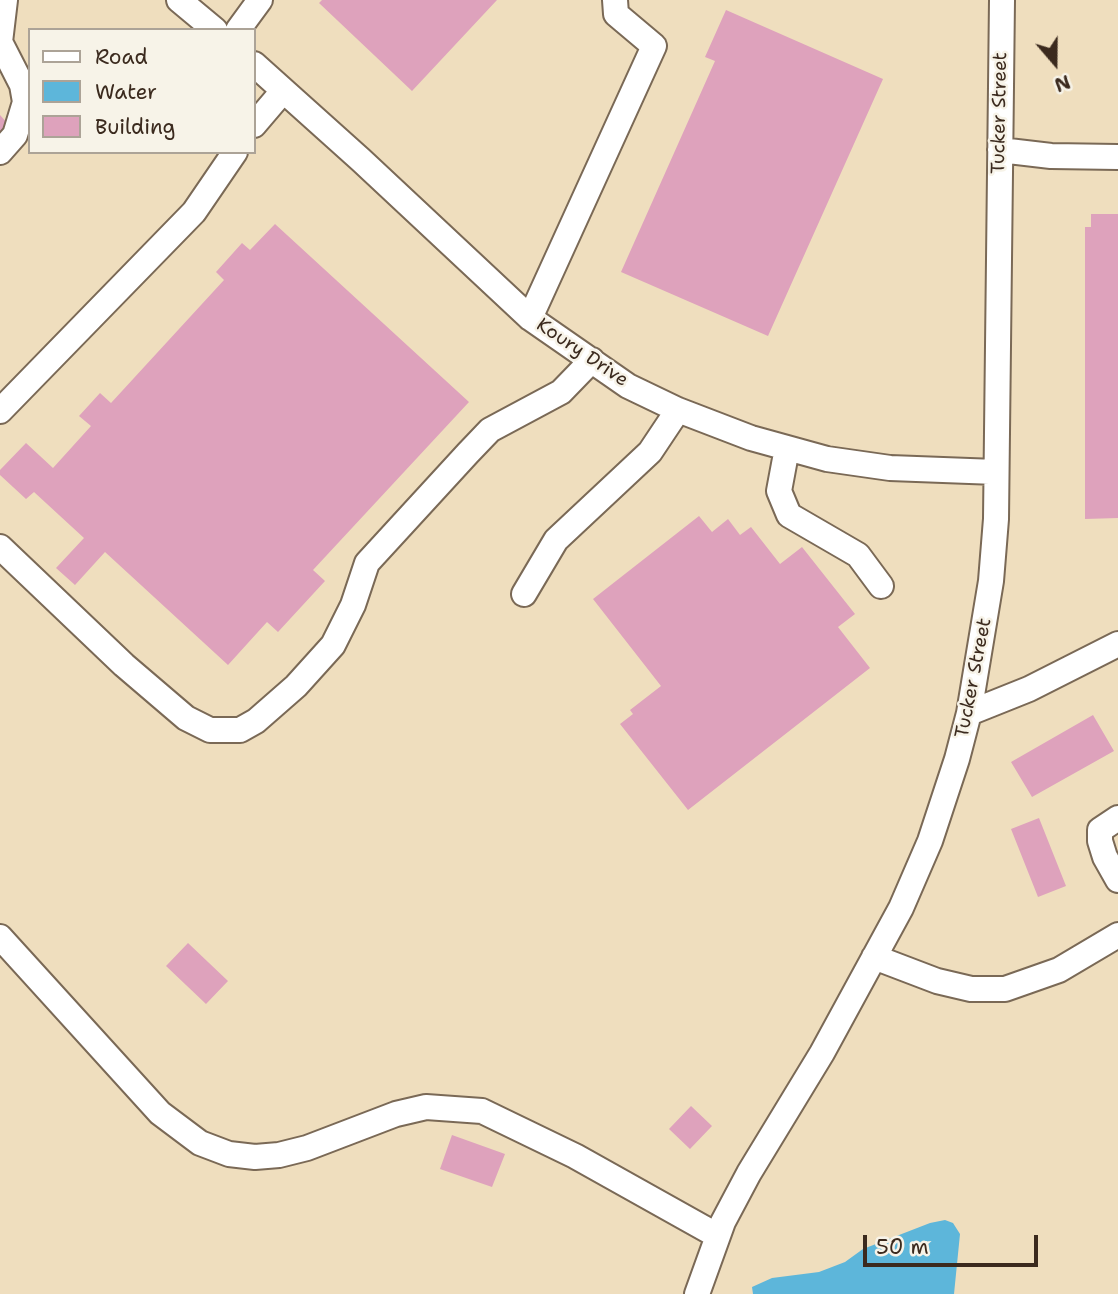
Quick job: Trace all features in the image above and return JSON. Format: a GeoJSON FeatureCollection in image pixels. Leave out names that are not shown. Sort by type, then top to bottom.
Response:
{"type":"FeatureCollection","features":[{"type":"Feature","properties":{"kind":"street"},"geometry":{"type":"LineString","coordinates":[[0,152],[15,135],[25,102],[22,85],[0,42],[5,0]]}},
{"type":"Feature","properties":{"kind":"street"},"geometry":{"type":"LineString","coordinates":[[180,0],[213,28]]}},
{"type":"Feature","properties":{"kind":"street"},"geometry":{"type":"LineString","coordinates":[[239,28],[260,0]]}},
{"type":"Feature","properties":{"kind":"street"},"geometry":{"type":"LineString","coordinates":[[530,317],[654,46],[616,14],[615,0]]}},
{"type":"Feature","properties":{"kind":"street","name":"Tucker Street"},"geometry":{"type":"LineString","coordinates":[[697,1294],[718,1236],[749,1173],[822,1052],[901,908],[930,841],[969,713],[991,580],[996,472],[1002,0]]}},
{"type":"Feature","properties":{"kind":"street","name":"Koury Drive"},"geometry":{"type":"LineString","coordinates":[[256,66],[530,317],[628,386],[678,410],[751,438],[827,459],[890,468],[996,472]]}},
{"type":"Feature","properties":{"kind":"street"},"geometry":{"type":"LineString","coordinates":[[256,123],[284,91]]}},
{"type":"Feature","properties":{"kind":"street"},"geometry":{"type":"LineString","coordinates":[[1000,150],[1051,156],[1118,157]]}},
{"type":"Feature","properties":{"kind":"street"},"geometry":{"type":"LineString","coordinates":[[0,411],[194,212],[234,154]]}},
{"type":"Feature","properties":{"kind":"street"},"geometry":{"type":"LineString","coordinates":[[0,547],[124,665],[186,718],[210,730],[240,730],[256,721],[296,686],[333,645],[353,605],[367,564],[468,453],[490,430],[561,391],[592,360]]}},
{"type":"Feature","properties":{"kind":"street"},"geometry":{"type":"LineString","coordinates":[[524,594],[556,540],[650,452],[678,410]]}},
{"type":"Feature","properties":{"kind":"street"},"geometry":{"type":"LineString","coordinates":[[787,448],[779,491],[789,515],[858,555],[881,586]]}},
{"type":"Feature","properties":{"kind":"street"},"geometry":{"type":"LineString","coordinates":[[969,713],[1028,689],[1118,644]]}},
{"type":"Feature","properties":{"kind":"street"},"geometry":{"type":"LineString","coordinates":[[1118,818],[1100,830],[1100,841],[1118,880]]}},
{"type":"Feature","properties":{"kind":"street"},"geometry":{"type":"LineString","coordinates":[[874,957],[948,984],[971,989],[1005,989],[1059,970],[1118,935]]}},
{"type":"Feature","properties":{"kind":"street"},"geometry":{"type":"LineString","coordinates":[[0,937],[160,1113],[200,1143],[229,1154],[255,1157],[279,1155],[307,1148],[396,1114],[426,1107],[482,1111],[575,1156],[718,1236]]}},
{"type":"Feature","properties":{"kind":"water"},"geometry":{"type":"Polygon","coordinates":[[[945,1220],[953,1223],[960,1234],[954,1294],[753,1294],[752,1287],[772,1278],[819,1272],[845,1262],[863,1249],[930,1223],[945,1220]]]}},
{"type":"Feature","properties":{"kind":"building"},"geometry":{"type":"Polygon","coordinates":[[[322,0],[497,0],[412,91],[319,3],[322,0]]]}},
{"type":"Feature","properties":{"kind":"building"},"geometry":{"type":"Polygon","coordinates":[[[726,10],[883,79],[768,336],[621,272],[715,61],[705,57],[726,10]]]}},
{"type":"Feature","properties":{"kind":"building"},"geometry":{"type":"Polygon","coordinates":[[[0,115],[9,125],[0,133],[0,115]]]}},
{"type":"Feature","properties":{"kind":"building"},"geometry":{"type":"Polygon","coordinates":[[[1091,214],[1118,214],[1118,518],[1085,519],[1085,227],[1091,227],[1091,214]]]}},
{"type":"Feature","properties":{"kind":"building"},"geometry":{"type":"Polygon","coordinates":[[[275,224],[469,402],[313,570],[325,581],[278,632],[267,622],[228,665],[105,552],[75,585],[56,568],[84,538],[34,492],[26,499],[0,475],[0,470],[26,443],[53,468],[91,426],[79,416],[100,393],[111,403],[224,280],[216,272],[242,243],[250,250],[275,224]]]}},
{"type":"Feature","properties":{"kind":"building"},"geometry":{"type":"Polygon","coordinates":[[[699,516],[712,532],[728,519],[740,535],[751,527],[780,564],[802,547],[855,614],[838,627],[870,668],[688,810],[620,724],[633,714],[630,710],[661,686],[593,599],[699,516]]]}},
{"type":"Feature","properties":{"kind":"building"},"geometry":{"type":"Polygon","coordinates":[[[1093,715],[1114,751],[1032,797],[1011,762],[1093,715]]]}},
{"type":"Feature","properties":{"kind":"building"},"geometry":{"type":"Polygon","coordinates":[[[1039,818],[1066,886],[1038,897],[1011,829],[1039,818]]]}},
{"type":"Feature","properties":{"kind":"building"},"geometry":{"type":"Polygon","coordinates":[[[188,943],[228,981],[206,1004],[166,966],[188,943]]]}},
{"type":"Feature","properties":{"kind":"building"},"geometry":{"type":"Polygon","coordinates":[[[691,1106],[712,1126],[690,1149],[669,1129],[691,1106]]]}},
{"type":"Feature","properties":{"kind":"building"},"geometry":{"type":"Polygon","coordinates":[[[452,1135],[505,1154],[492,1187],[440,1169],[452,1135]]]}}]}
